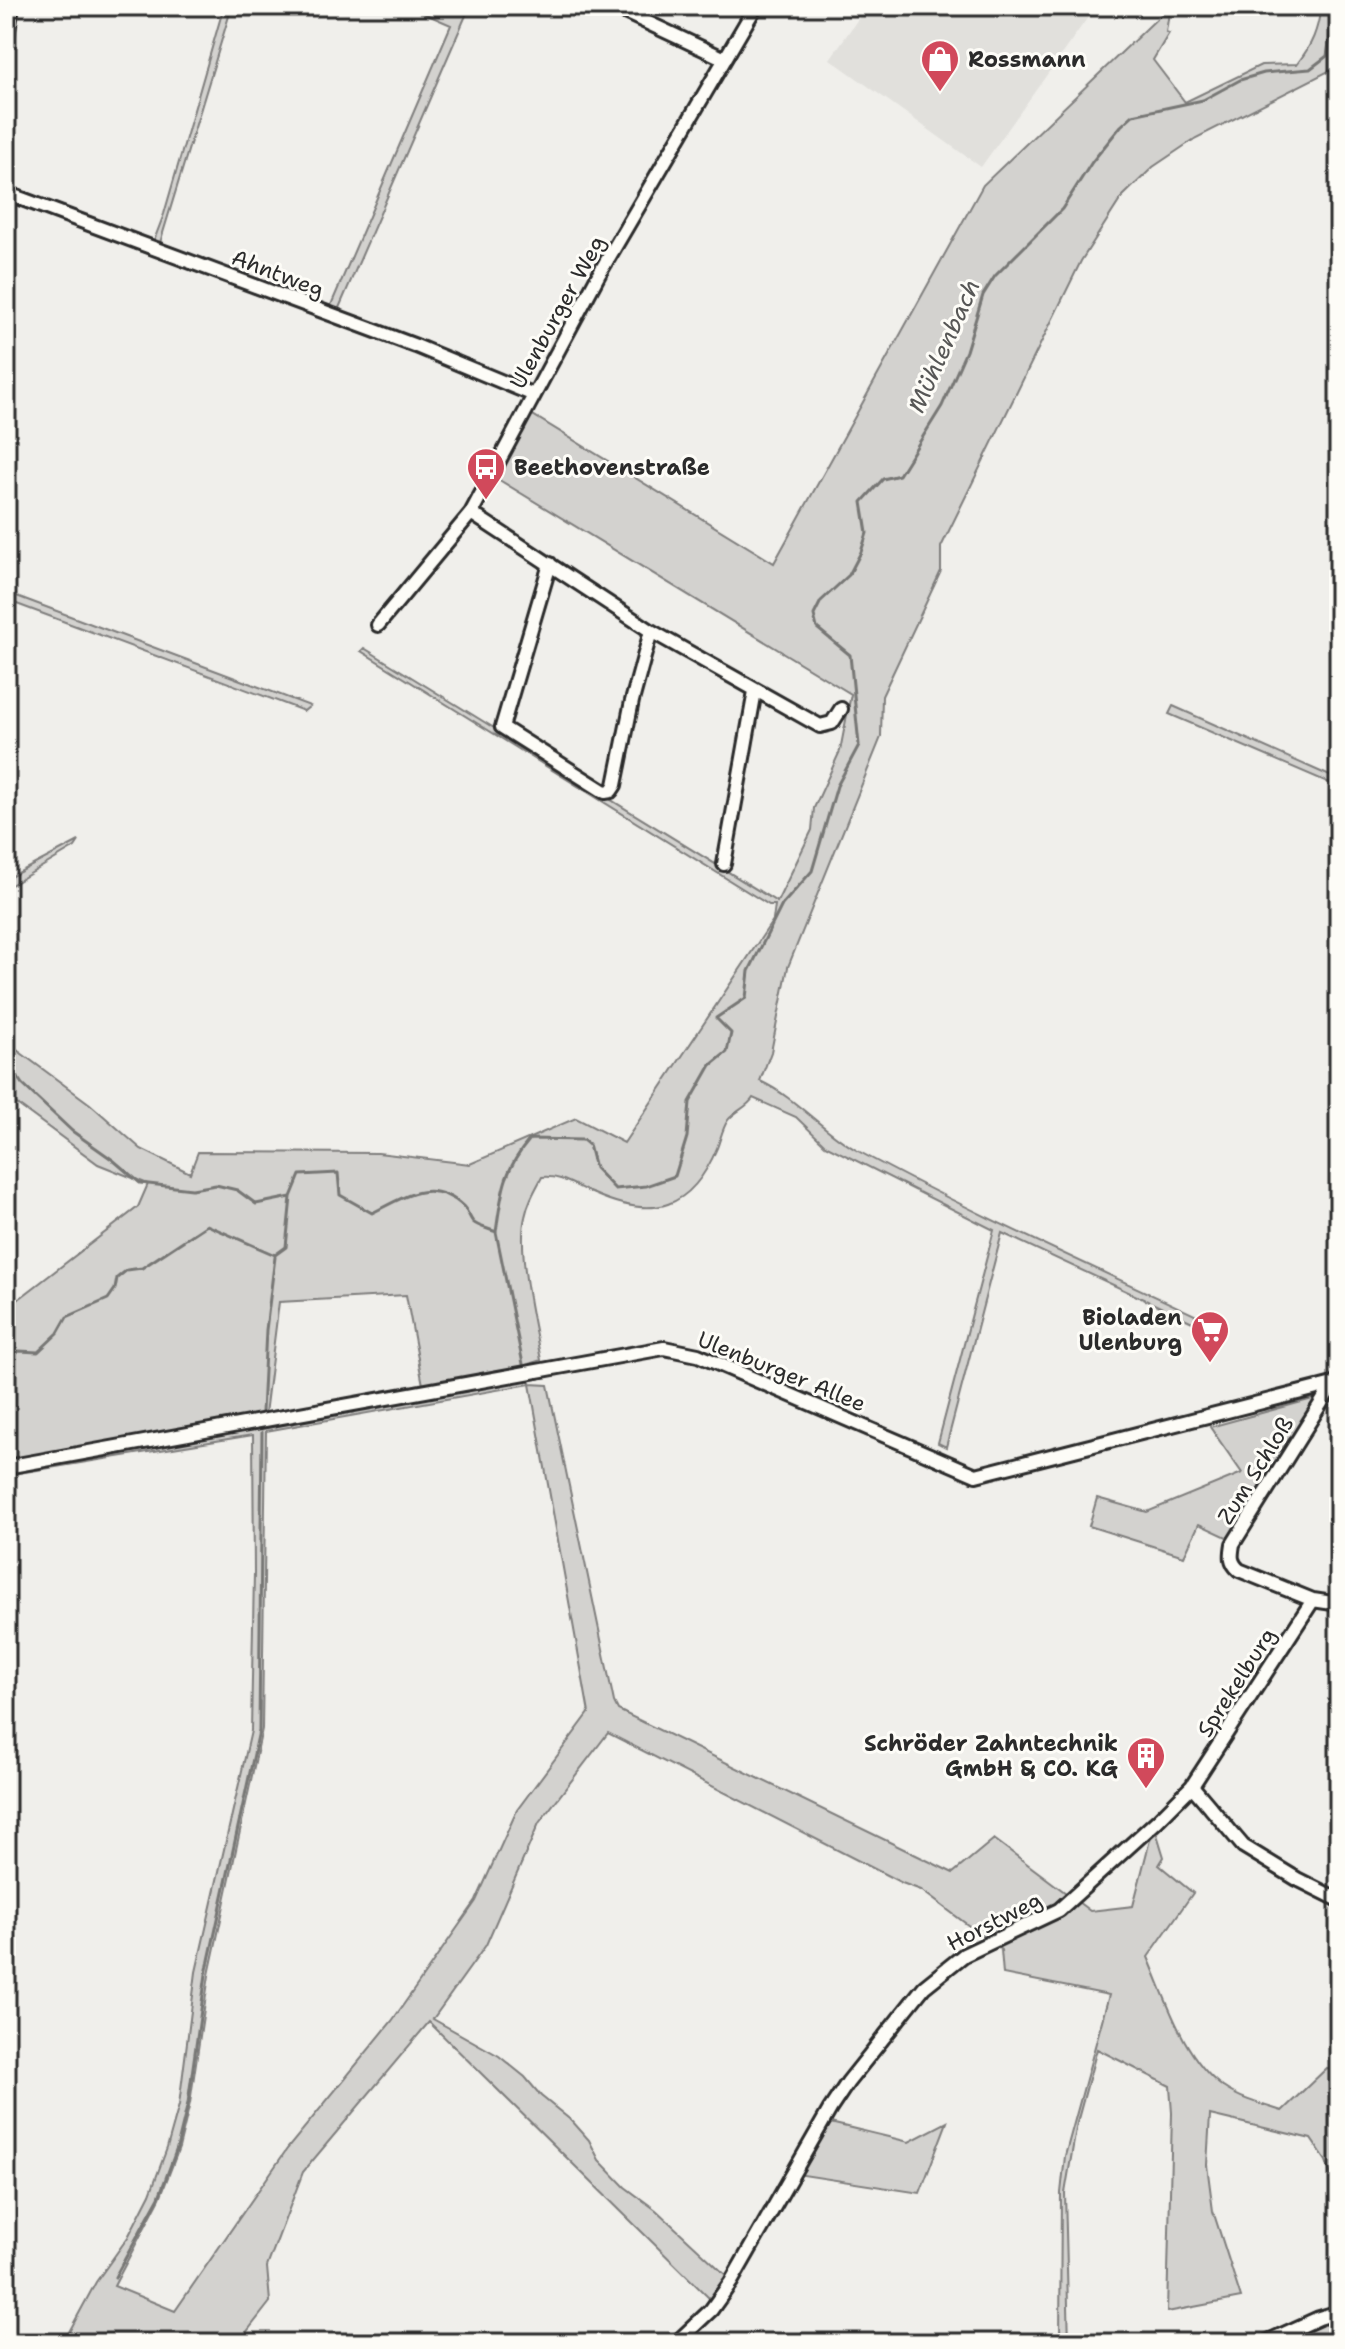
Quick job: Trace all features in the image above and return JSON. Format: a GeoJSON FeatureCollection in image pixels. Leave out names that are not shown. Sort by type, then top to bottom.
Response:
{"type":"FeatureCollection","features":[{"type":"Feature","properties":{"kind":"street"},"geometry":{"type":"LineString","coordinates":[[6,42],[12,6]]}},
{"type":"Feature","properties":{"kind":"street"},"geometry":{"type":"LineString","coordinates":[[612,6],[725,59]]}},
{"type":"Feature","properties":{"kind":"street","name":"Ulenburger Weg"},"geometry":{"type":"LineString","coordinates":[[378,625],[471,513],[599,274],[756,6]]}},
{"type":"Feature","properties":{"kind":"street","name":"Ahntweg"},"geometry":{"type":"LineString","coordinates":[[6,193],[416,346],[534,395]]}},
{"type":"Feature","properties":{"kind":"street"},"geometry":{"type":"LineString","coordinates":[[471,513],[651,631],[820,726],[832,723],[841,709]]}},
{"type":"Feature","properties":{"kind":"street"},"geometry":{"type":"LineString","coordinates":[[550,564],[502,727],[605,792],[611,791],[615,785],[632,701],[651,631]]}},
{"type":"Feature","properties":{"kind":"street"},"geometry":{"type":"LineString","coordinates":[[724,864],[755,691]]}},
{"type":"Feature","properties":{"kind":"street","name":"Ulenburger Allee"},"geometry":{"type":"LineString","coordinates":[[6,1467],[664,1348],[698,1355],[976,1475],[1336,1382]]}},
{"type":"Feature","properties":{"kind":"street","name":"Zum Schloß"},"geometry":{"type":"LineString","coordinates":[[1336,1382],[1233,1544],[1231,1557],[1239,1570],[1313,1600],[1339,1604]]}},
{"type":"Feature","properties":{"kind":"street","name":"Sprekelburg"},"geometry":{"type":"LineString","coordinates":[[1192,1786],[1313,1600]]}},
{"type":"Feature","properties":{"kind":"street"},"geometry":{"type":"LineString","coordinates":[[1192,1786],[1243,1846],[1339,1900]]}},
{"type":"Feature","properties":{"kind":"street","name":"Horstweg"},"geometry":{"type":"LineString","coordinates":[[676,2343],[711,2310],[731,2282],[836,2100],[924,1987],[964,1955],[1059,1910],[1192,1786]]}},
{"type":"Feature","properties":{"kind":"street"},"geometry":{"type":"LineString","coordinates":[[1264,2343],[1339,2312]]}},
{"type":"Feature","properties":{"kind":"shaded area"},"geometry":{"type":"Polygon","coordinates":[[[224,6],[232,6],[159,246],[153,243],[224,6]]]}},
{"type":"Feature","properties":{"kind":"shaded area"},"geometry":{"type":"Polygon","coordinates":[[[407,6],[470,6],[336,315],[328,312],[451,25],[407,6]]]}},
{"type":"Feature","properties":{"kind":"shaded area"},"geometry":{"type":"Polygon","coordinates":[[[867,6],[1096,6],[981,167],[830,59],[867,6]]]}},
{"type":"Feature","properties":{"kind":"shaded area"},"geometry":{"type":"Polygon","coordinates":[[[1170,6],[1166,32],[1169,33],[1153,60],[1185,102],[1261,65],[1297,64],[1314,37],[1321,6],[1339,6],[1339,66],[1196,138],[1153,167],[1122,197],[1081,261],[941,547],[941,571],[882,696],[881,737],[788,967],[771,1052],[760,1081],[786,1096],[858,1151],[986,1216],[1203,1319],[1201,1326],[1002,1233],[946,1447],[938,1443],[994,1230],[825,1145],[796,1117],[753,1098],[728,1120],[707,1169],[695,1185],[668,1204],[652,1207],[615,1202],[562,1180],[542,1177],[528,1206],[523,1232],[527,1288],[541,1360],[526,1365],[530,1384],[548,1385],[618,1710],[953,1873],[994,1839],[1090,1911],[1133,1906],[1151,1836],[1156,1831],[1164,1857],[1159,1865],[1193,1893],[1148,1957],[1178,2027],[1197,2060],[1223,2087],[1282,2111],[1327,2068],[1339,2072],[1339,2199],[1326,2161],[1311,2139],[1210,2115],[1207,2165],[1213,2211],[1241,2298],[1167,2312],[1170,2086],[1097,2049],[1077,2123],[1065,2193],[1069,2343],[1060,2343],[1061,2193],[1065,2156],[1109,1995],[1003,1974],[1001,1950],[921,1890],[608,1733],[539,1823],[486,1945],[433,2019],[499,2056],[525,2077],[541,2096],[573,2122],[589,2140],[599,2160],[625,2187],[656,2210],[729,2278],[826,2122],[909,2142],[947,2122],[920,2193],[797,2174],[734,2285],[680,2343],[665,2343],[696,2319],[712,2301],[429,2022],[303,2172],[267,2267],[270,2302],[238,2343],[63,2343],[96,2282],[128,2237],[150,2194],[179,2105],[196,1972],[251,1731],[253,1435],[6,1475],[6,1309],[138,1207],[148,1184],[98,1164],[6,1096],[6,1042],[90,1104],[141,1149],[190,1173],[198,1152],[378,1153],[470,1164],[576,1118],[624,1143],[773,920],[775,905],[769,905],[361,651],[364,648],[777,902],[812,830],[814,808],[840,751],[851,694],[496,478],[531,414],[774,563],[983,185],[1170,6]],[[406,1295],[279,1302],[265,1414],[423,1385],[406,1295]],[[530,1384],[266,1431],[262,1729],[209,1975],[190,2103],[179,2148],[160,2198],[114,2286],[175,2311],[287,2149],[392,2021],[476,1901],[517,1810],[589,1713],[530,1384]]]}},
{"type":"Feature","properties":{"kind":"shaded area"},"geometry":{"type":"Polygon","coordinates":[[[6,592],[310,706],[304,711],[6,600],[6,592]]]}},
{"type":"Feature","properties":{"kind":"shaded area"},"geometry":{"type":"Polygon","coordinates":[[[1173,706],[1339,780],[1339,787],[1169,714],[1173,706]]]}},
{"type":"Feature","properties":{"kind":"shaded area"},"geometry":{"type":"Polygon","coordinates":[[[79,841],[75,847],[6,888],[6,879],[79,841]]]}},
{"type":"Feature","properties":{"kind":"shaded area"},"geometry":{"type":"Polygon","coordinates":[[[1320,1397],[1233,1540],[1199,1524],[1184,1556],[1089,1526],[1097,1498],[1147,1512],[1242,1473],[1210,1427],[1320,1397]]]}},
{"type":"Feature","properties":{"kind":"shaded area"},"geometry":{"type":"Polygon","coordinates":[[[1314,2314],[1334,2318],[1338,2343],[1286,2343],[1284,2339],[1275,2343],[1258,2343],[1314,2314]]]}},
{"type":"Feature","properties":{"kind":"waterway","name":"Mühlenbach"},"geometry":{"type":"LineString","coordinates":[[6,1362],[19,1351],[38,1352],[58,1333],[67,1317],[108,1299],[115,1289],[117,1278],[127,1270],[142,1268],[207,1225],[275,1255],[286,1247],[291,1197],[300,1175],[338,1173],[340,1195],[372,1213],[406,1196],[429,1191],[440,1193],[463,1206],[475,1224],[496,1232],[505,1182],[514,1161],[530,1139],[583,1140],[589,1145],[595,1168],[615,1189],[646,1186],[675,1176],[687,1137],[690,1102],[711,1065],[727,1052],[731,1033],[716,1018],[746,998],[749,971],[782,905],[812,871],[837,786],[859,745],[850,655],[817,628],[814,615],[821,601],[849,575],[861,552],[867,533],[862,502],[883,479],[899,475],[942,406],[966,351],[983,295],[995,276],[1062,209],[1092,162],[1121,126],[1133,115],[1203,100],[1240,80],[1264,73],[1310,69],[1327,56],[1331,30],[1339,16]]}},
{"type":"Feature","properties":{"kind":"waterway"},"geometry":{"type":"LineString","coordinates":[[6,1060],[22,1084],[72,1131],[140,1183],[192,1189],[216,1185],[237,1190],[256,1204],[291,1197]]}},
{"type":"Feature","properties":{"kind":"waterway"},"geometry":{"type":"LineString","coordinates":[[496,1232],[523,1364]]}},
{"type":"Feature","properties":{"kind":"waterway"},"geometry":{"type":"LineString","coordinates":[[262,1412],[266,1330],[275,1257]]}},
{"type":"Feature","properties":{"kind":"waterway"},"geometry":{"type":"LineString","coordinates":[[115,2277],[159,2197],[177,2148],[188,2103],[206,1974],[259,1731],[262,1432]]}},
{"type":"Feature","properties":{"kind":"place","name":"Rossmann"},"geometry":{"type":"Point","coordinates":[940,93]}},
{"type":"Feature","properties":{"kind":"place","name":"Beethovenstraße"},"geometry":{"type":"Point","coordinates":[486,501]}},
{"type":"Feature","properties":{"kind":"place","name":"Bioladen Ulenburg"},"geometry":{"type":"Point","coordinates":[1210,1364]}},
{"type":"Feature","properties":{"kind":"place","name":"Schröder Zahntechnik GmbH & CO. KG"},"geometry":{"type":"Point","coordinates":[1146,1790]}}]}
